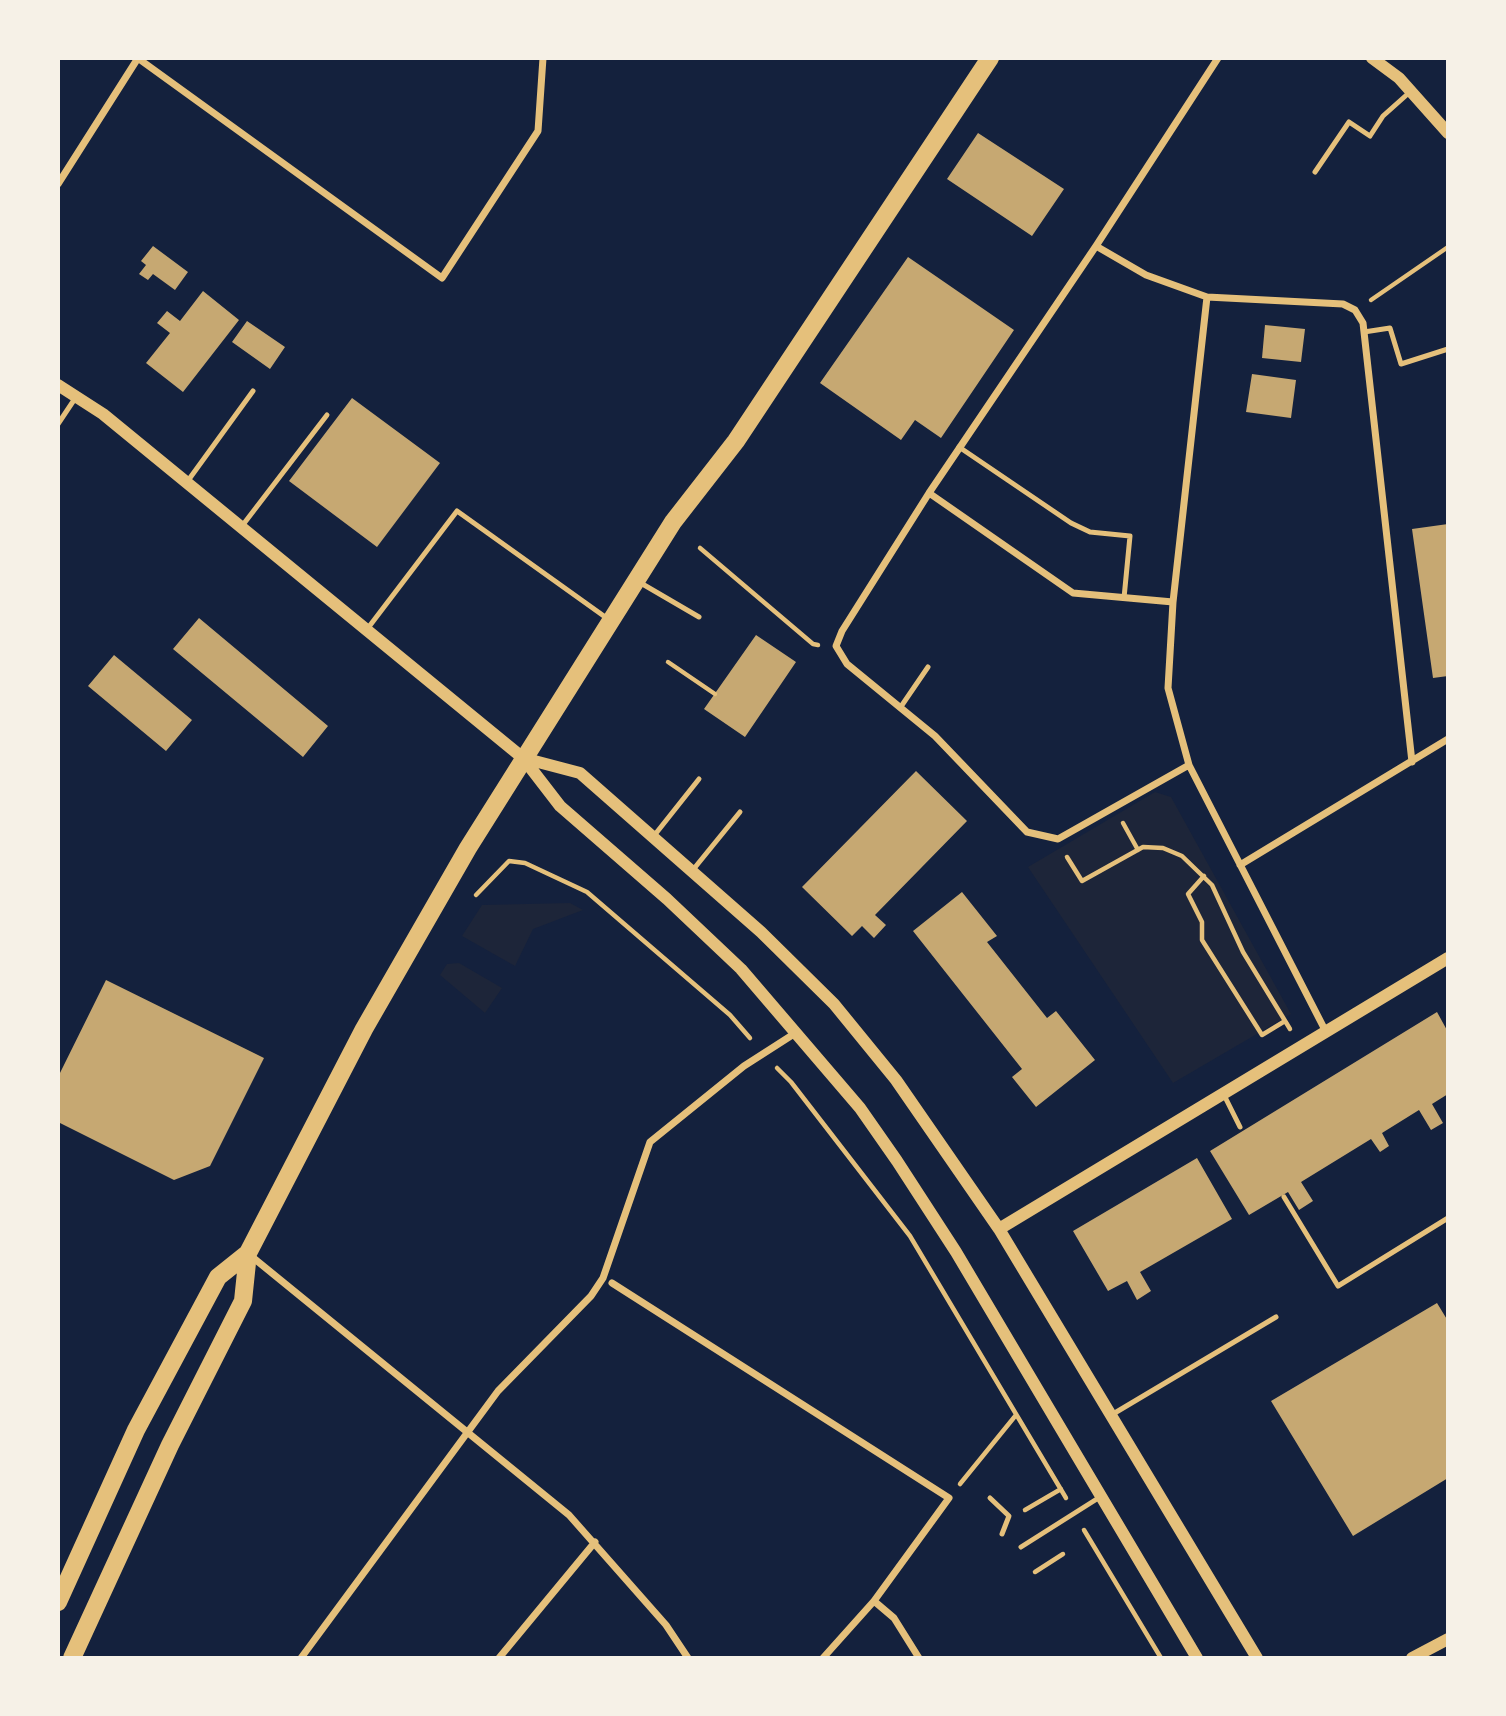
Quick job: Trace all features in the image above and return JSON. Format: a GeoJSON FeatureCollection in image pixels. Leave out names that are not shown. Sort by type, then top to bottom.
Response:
{"type":"FeatureCollection","features":[{"type":"Feature","properties":{"kind":"main road"},"geometry":{"type":"LineString","coordinates":[[72,1658],[170,1445],[243,1301],[248,1253],[364,1029],[523,758],[673,522],[751,418],[990,58]]}},
{"type":"Feature","properties":{"kind":"main road"},"geometry":{"type":"LineString","coordinates":[[58,1601],[136,1430],[218,1277],[248,1253]]}},
{"type":"Feature","properties":{"kind":"street"},"geometry":{"type":"LineString","coordinates":[[58,184],[138,58],[442,278],[538,131],[543,58]]}},
{"type":"Feature","properties":{"kind":"street"},"geometry":{"type":"LineString","coordinates":[[1189,765],[1058,839],[1027,832],[935,736],[847,664],[836,646],[842,631],[929,493],[1096,246],[1218,58]]}},
{"type":"Feature","properties":{"kind":"street"},"geometry":{"type":"LineString","coordinates":[[1372,58],[1411,91],[1448,133]]}},
{"type":"Feature","properties":{"kind":"street"},"geometry":{"type":"LineString","coordinates":[[1096,246],[1146,275],[1207,297],[1343,304],[1355,310],[1364,332],[1412,762]]}},
{"type":"Feature","properties":{"kind":"street"},"geometry":{"type":"LineString","coordinates":[[1207,297],[1173,602],[1168,688],[1189,765],[1325,1030]]}},
{"type":"Feature","properties":{"kind":"street"},"geometry":{"type":"LineString","coordinates":[[58,386],[103,414],[368,628],[523,758],[559,806],[741,969],[860,1108],[956,1252],[1198,1658]]}},
{"type":"Feature","properties":{"kind":"street"},"geometry":{"type":"LineString","coordinates":[[929,493],[1073,593],[1173,602]]}},
{"type":"Feature","properties":{"kind":"street"},"geometry":{"type":"LineString","coordinates":[[1240,865],[1448,739]]}},
{"type":"Feature","properties":{"kind":"street"},"geometry":{"type":"LineString","coordinates":[[523,758],[580,773],[653,836],[761,932],[834,1004],[896,1080],[999,1229],[1113,1415],[1256,1658]]}},
{"type":"Feature","properties":{"kind":"street"},"geometry":{"type":"LineString","coordinates":[[999,1229],[1448,958]]}},
{"type":"Feature","properties":{"kind":"street"},"geometry":{"type":"LineString","coordinates":[[301,1658],[498,1391],[591,1296],[603,1278],[650,1142],[744,1066],[797,1032]]}},
{"type":"Feature","properties":{"kind":"street"},"geometry":{"type":"LineString","coordinates":[[248,1253],[569,1515],[666,1625],[688,1658]]}},
{"type":"Feature","properties":{"kind":"street"},"geometry":{"type":"LineString","coordinates":[[612,1283],[948,1498],[874,1601],[823,1658]]}},
{"type":"Feature","properties":{"kind":"street"},"geometry":{"type":"LineString","coordinates":[[499,1658],[595,1542]]}},
{"type":"Feature","properties":{"kind":"street"},"geometry":{"type":"LineString","coordinates":[[874,1601],[894,1618],[919,1658]]}},
{"type":"Feature","properties":{"kind":"street"},"geometry":{"type":"LineString","coordinates":[[1412,1658],[1448,1639]]}},
{"type":"Feature","properties":{"kind":"lane"},"geometry":{"type":"LineString","coordinates":[[1315,172],[1349,122],[1370,136],[1383,116],[1411,91]]}},
{"type":"Feature","properties":{"kind":"lane"},"geometry":{"type":"LineString","coordinates":[[1364,332],[1390,328],[1401,363],[1448,349]]}},
{"type":"Feature","properties":{"kind":"lane"},"geometry":{"type":"LineString","coordinates":[[187,482],[253,391]]}},
{"type":"Feature","properties":{"kind":"lane"},"geometry":{"type":"LineString","coordinates":[[58,424],[76,397]]}},
{"type":"Feature","properties":{"kind":"lane"},"geometry":{"type":"LineString","coordinates":[[242,526],[327,415]]}},
{"type":"Feature","properties":{"kind":"lane"},"geometry":{"type":"LineString","coordinates":[[959,447],[1071,523],[1090,532],[1130,536],[1124,598]]}},
{"type":"Feature","properties":{"kind":"lane"},"geometry":{"type":"LineString","coordinates":[[368,628],[457,511],[611,620]]}},
{"type":"Feature","properties":{"kind":"lane"},"geometry":{"type":"LineString","coordinates":[[636,580],[699,617]]}},
{"type":"Feature","properties":{"kind":"lane"},"geometry":{"type":"LineString","coordinates":[[900,708],[928,667]]}},
{"type":"Feature","properties":{"kind":"lane"},"geometry":{"type":"LineString","coordinates":[[653,836],[699,779]]}},
{"type":"Feature","properties":{"kind":"lane"},"geometry":{"type":"LineString","coordinates":[[692,871],[740,812]]}},
{"type":"Feature","properties":{"kind":"lane"},"geometry":{"type":"LineString","coordinates":[[1224,1095],[1240,1127]]}},
{"type":"Feature","properties":{"kind":"lane"},"geometry":{"type":"LineString","coordinates":[[1284,1198],[1338,1286],[1448,1218]]}},
{"type":"Feature","properties":{"kind":"lane"},"geometry":{"type":"LineString","coordinates":[[1113,1415],[1276,1317]]}},
{"type":"Feature","properties":{"kind":"lane"},"geometry":{"type":"LineString","coordinates":[[1021,1547],[1100,1497]]}},
{"type":"Feature","properties":{"kind":"lane"},"geometry":{"type":"LineString","coordinates":[[990,1498],[1009,1516],[1002,1534]]}},
{"type":"Feature","properties":{"kind":"path"},"geometry":{"type":"LineString","coordinates":[[1355,310],[1448,247]]}},
{"type":"Feature","properties":{"kind":"path"},"geometry":{"type":"LineString","coordinates":[[700,548],[813,644],[836,646]]}},
{"type":"Feature","properties":{"kind":"path"},"geometry":{"type":"LineString","coordinates":[[668,662],[715,694]]}},
{"type":"Feature","properties":{"kind":"path"},"geometry":{"type":"LineString","coordinates":[[1114,807],[1138,850]]}},
{"type":"Feature","properties":{"kind":"path"},"geometry":{"type":"LineString","coordinates":[[1058,839],[1082,881],[1138,850],[1163,848],[1182,856],[1212,885],[1243,952],[1290,1030]]}},
{"type":"Feature","properties":{"kind":"path"},"geometry":{"type":"LineString","coordinates":[[476,895],[509,862],[525,863],[587,892],[730,1015],[791,1082],[910,1236],[1161,1658]]}},
{"type":"Feature","properties":{"kind":"path"},"geometry":{"type":"LineString","coordinates":[[1204,876],[1188,894],[1202,922],[1202,940],[1262,1035],[1285,1021]]}},
{"type":"Feature","properties":{"kind":"path"},"geometry":{"type":"LineString","coordinates":[[948,1498],[1016,1415]]}},
{"type":"Feature","properties":{"kind":"path"},"geometry":{"type":"LineString","coordinates":[[1009,1516],[1016,1515],[1061,1489]]}},
{"type":"Feature","properties":{"kind":"path"},"geometry":{"type":"LineString","coordinates":[[1035,1572],[1063,1554]]}},
{"type":"Feature","properties":{"kind":"shaded area"},"geometry":{"type":"Polygon","coordinates":[[[1155,792],[1171,797],[1291,1014],[1173,1083],[1028,867],[1155,792]]]}},
{"type":"Feature","properties":{"kind":"shaded area"},"geometry":{"type":"Polygon","coordinates":[[[570,903],[583,910],[533,929],[515,966],[462,936],[482,905],[570,903]]]}},
{"type":"Feature","properties":{"kind":"shaded area"},"geometry":{"type":"Polygon","coordinates":[[[459,963],[502,988],[485,1013],[440,975],[447,964],[459,963]]]}},
{"type":"Feature","properties":{"kind":"building"},"geometry":{"type":"Polygon","coordinates":[[[978,133],[1064,189],[1032,236],[947,179],[978,133]]]}},
{"type":"Feature","properties":{"kind":"building"},"geometry":{"type":"Polygon","coordinates":[[[153,246],[188,272],[175,290],[153,274],[148,280],[139,274],[146,265],[141,261],[153,246]]]}},
{"type":"Feature","properties":{"kind":"building"},"geometry":{"type":"Polygon","coordinates":[[[908,257],[1014,330],[941,438],[915,420],[901,440],[820,383],[908,257]]]}},
{"type":"Feature","properties":{"kind":"building"},"geometry":{"type":"Polygon","coordinates":[[[203,291],[239,320],[183,392],[146,363],[170,333],[157,323],[167,311],[180,321],[203,291]]]}},
{"type":"Feature","properties":{"kind":"building"},"geometry":{"type":"Polygon","coordinates":[[[247,321],[285,347],[270,369],[232,342],[247,321]]]}},
{"type":"Feature","properties":{"kind":"building"},"geometry":{"type":"Polygon","coordinates":[[[1265,325],[1305,329],[1301,362],[1262,358],[1265,325]]]}},
{"type":"Feature","properties":{"kind":"building"},"geometry":{"type":"Polygon","coordinates":[[[1252,374],[1296,380],[1291,418],[1246,412],[1252,374]]]}},
{"type":"Feature","properties":{"kind":"building"},"geometry":{"type":"Polygon","coordinates":[[[352,398],[440,463],[377,547],[289,481],[352,398]]]}},
{"type":"Feature","properties":{"kind":"building"},"geometry":{"type":"Polygon","coordinates":[[[1448,524],[1448,676],[1433,678],[1412,529],[1448,524]]]}},
{"type":"Feature","properties":{"kind":"building"},"geometry":{"type":"Polygon","coordinates":[[[199,618],[328,726],[303,757],[173,649],[199,618]]]}},
{"type":"Feature","properties":{"kind":"building"},"geometry":{"type":"Polygon","coordinates":[[[756,635],[796,662],[745,737],[704,709],[756,635]]]}},
{"type":"Feature","properties":{"kind":"building"},"geometry":{"type":"Polygon","coordinates":[[[114,655],[192,720],[166,751],[88,686],[114,655]]]}},
{"type":"Feature","properties":{"kind":"building"},"geometry":{"type":"Polygon","coordinates":[[[916,771],[967,821],[875,915],[886,925],[874,938],[862,926],[852,936],[802,887],[916,771]]]}},
{"type":"Feature","properties":{"kind":"building"},"geometry":{"type":"Polygon","coordinates":[[[962,892],[997,936],[987,942],[1047,1018],[1056,1011],[1095,1060],[1036,1107],[1012,1077],[1022,1069],[913,931],[962,892]]]}},
{"type":"Feature","properties":{"kind":"building"},"geometry":{"type":"Polygon","coordinates":[[[106,980],[264,1058],[210,1166],[174,1180],[58,1122],[58,1077],[106,980]]]}},
{"type":"Feature","properties":{"kind":"building"},"geometry":{"type":"Polygon","coordinates":[[[1437,1012],[1448,1032],[1448,1094],[1432,1104],[1443,1123],[1431,1130],[1419,1110],[1382,1133],[1389,1146],[1380,1152],[1371,1139],[1301,1182],[1313,1201],[1299,1210],[1288,1192],[1249,1215],[1210,1151],[1437,1012]]]}},
{"type":"Feature","properties":{"kind":"building"},"geometry":{"type":"Polygon","coordinates":[[[1197,1158],[1232,1219],[1140,1272],[1151,1291],[1137,1300],[1127,1281],[1108,1291],[1073,1231],[1197,1158]]]}},
{"type":"Feature","properties":{"kind":"building"},"geometry":{"type":"Polygon","coordinates":[[[1437,1303],[1448,1321],[1448,1478],[1353,1536],[1271,1401],[1437,1303]]]}}]}
